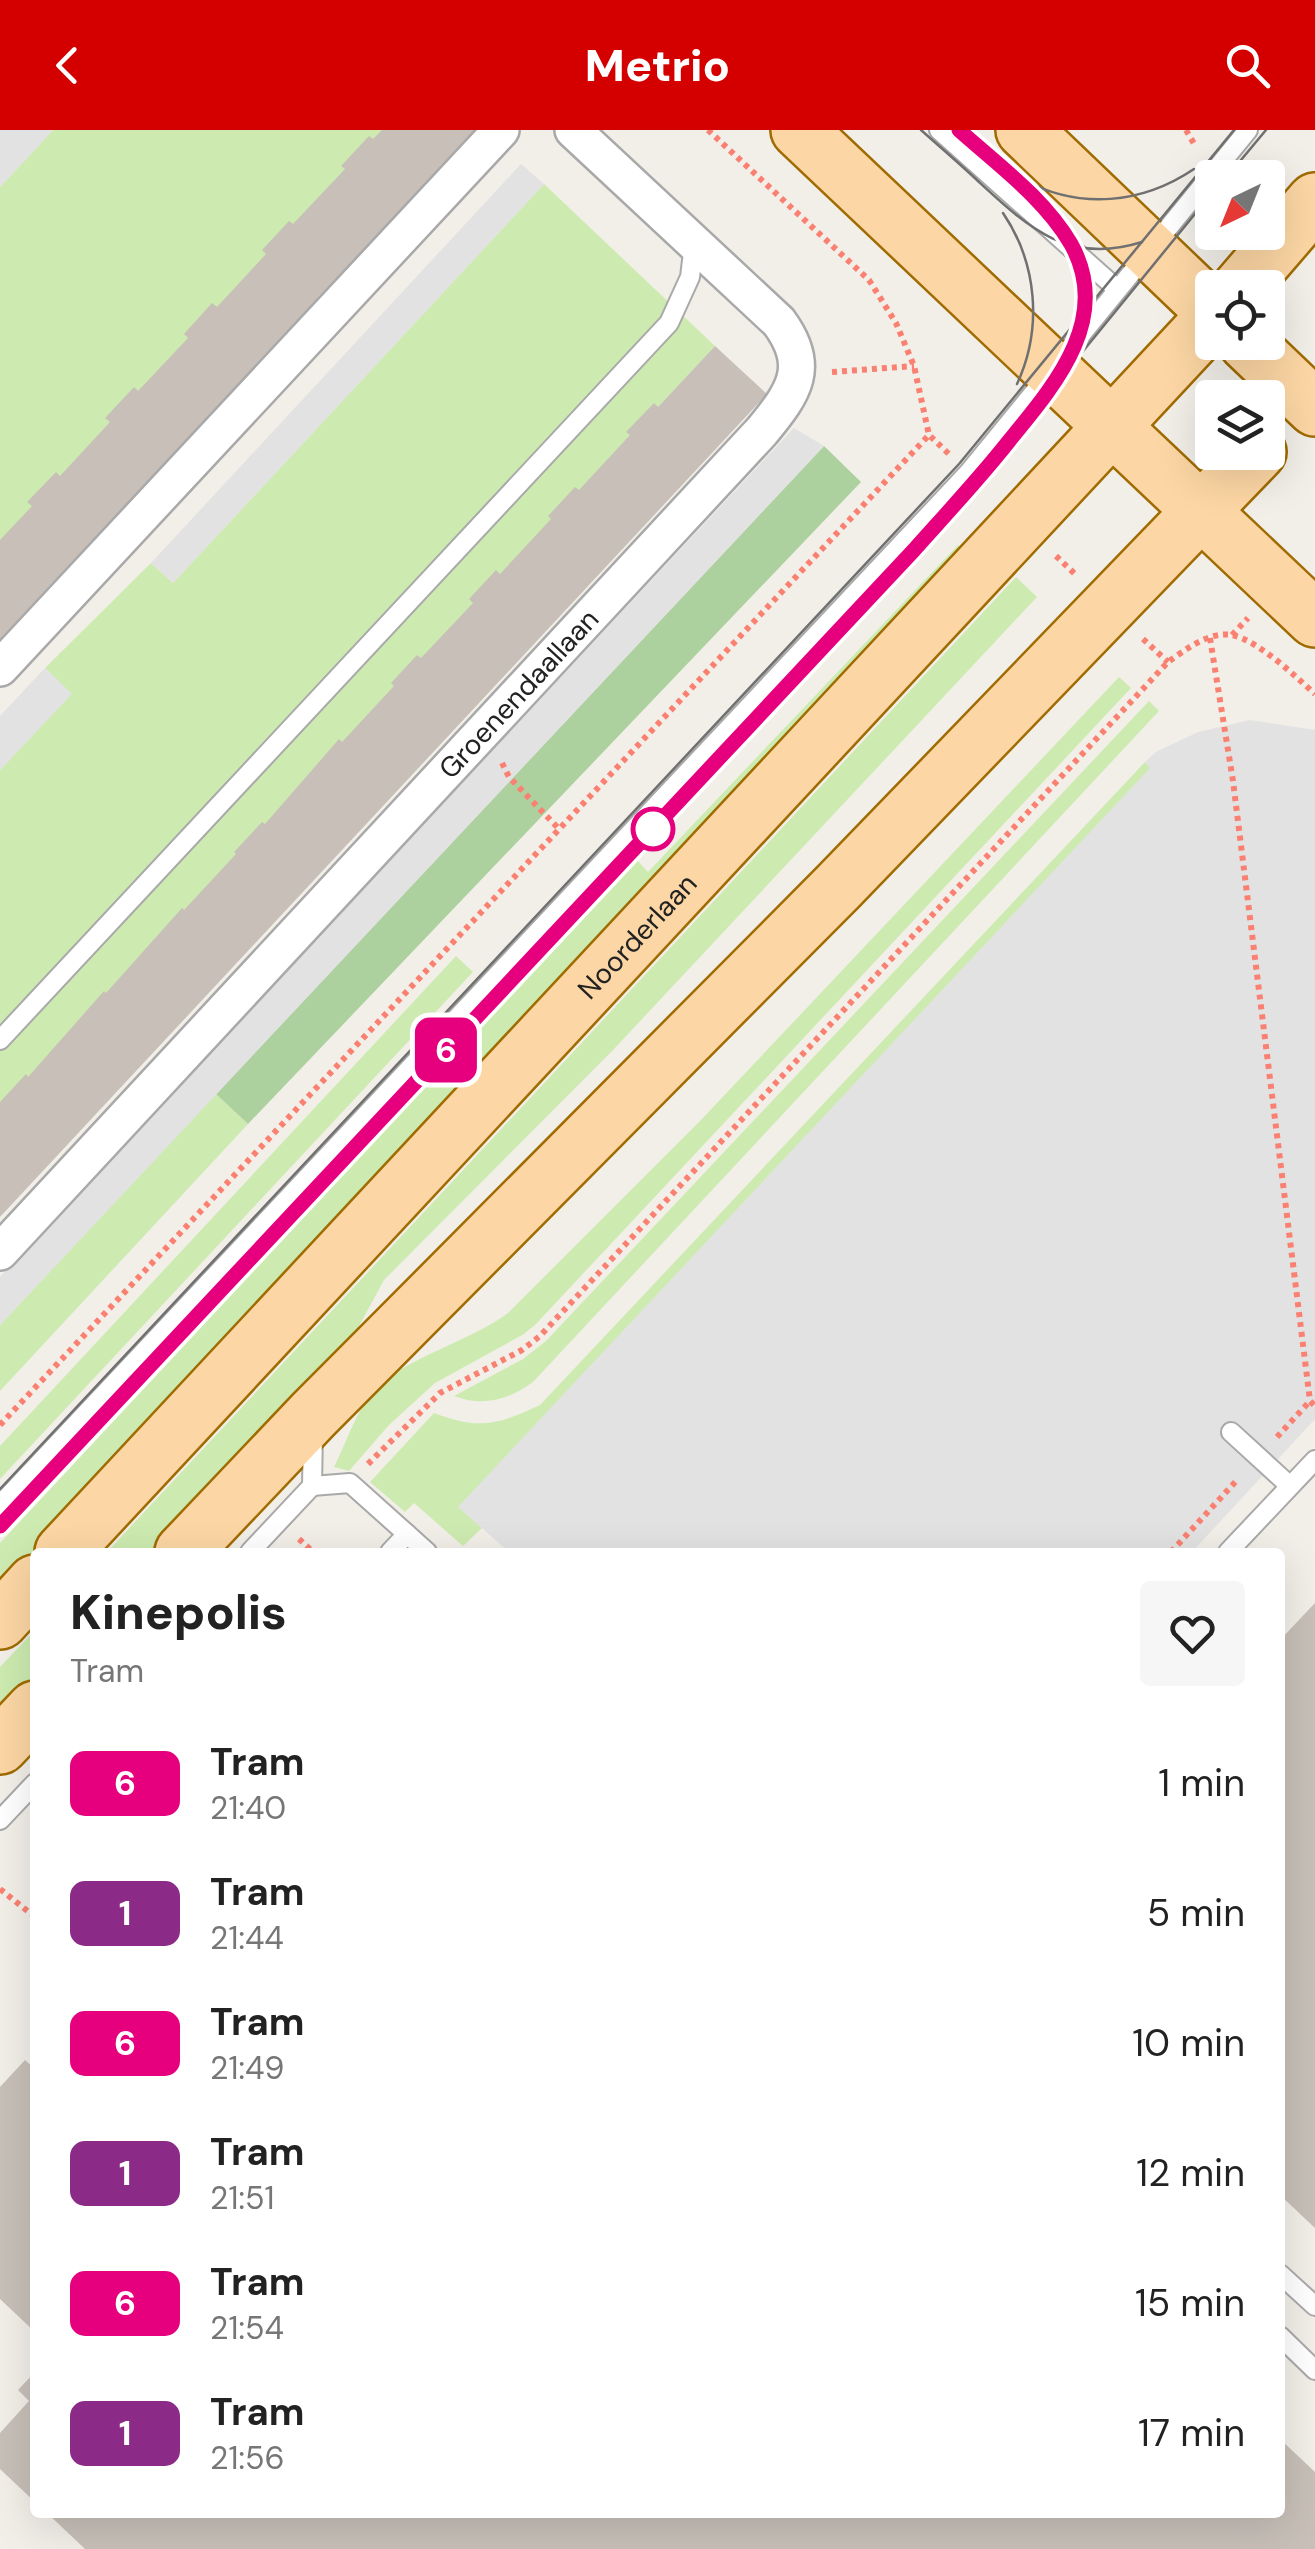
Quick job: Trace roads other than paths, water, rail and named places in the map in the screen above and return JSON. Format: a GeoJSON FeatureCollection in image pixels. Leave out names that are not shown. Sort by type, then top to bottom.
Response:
{"type":"FeatureCollection","features":[{"type":"Feature","properties":{"kind":"main road"},"geometry":{"type":"LineString","coordinates":[[799,130],[1315,619]]}},
{"type":"Feature","properties":{"kind":"main road"},"geometry":{"type":"LineString","coordinates":[[1024,130],[1134,269],[1195,301]]}},
{"type":"Feature","properties":{"kind":"main road"},"geometry":{"type":"LineString","coordinates":[[1256,270],[1315,201]]}},
{"type":"Feature","properties":{"kind":"main road","name":"Noorderlaan"},"geometry":{"type":"LineString","coordinates":[[68,1548],[1195,338]]}},
{"type":"Feature","properties":{"kind":"main road"},"geometry":{"type":"LineString","coordinates":[[1266,360],[1313,401],[1285,427]]}},
{"type":"Feature","properties":{"kind":"main road"},"geometry":{"type":"LineString","coordinates":[[188,1548],[313,1416],[839,886],[1241,470]]}},
{"type":"Feature","properties":{"kind":"main road"},"geometry":{"type":"LineString","coordinates":[[0,1621],[30,1588]]}},
{"type":"Feature","properties":{"kind":"main road"},"geometry":{"type":"LineString","coordinates":[[0,1746],[30,1715]]}},
{"type":"Feature","properties":{"kind":"street"},"geometry":{"type":"LineString","coordinates":[[0,668],[501,130]]}},
{"type":"Feature","properties":{"kind":"street"},"geometry":{"type":"LineString","coordinates":[[573,130],[695,243]]}},
{"type":"Feature","properties":{"kind":"street","name":"Groenendaallaan"},"geometry":{"type":"LineString","coordinates":[[0,1252],[762,431],[794,386],[798,360],[793,341],[779,322],[695,243]]}},
{"type":"Feature","properties":{"kind":"lane"},"geometry":{"type":"LineString","coordinates":[[939,130],[1134,269]]}},
{"type":"Feature","properties":{"kind":"lane"},"geometry":{"type":"LineString","coordinates":[[0,1505],[969,472],[1248,130]]}},
{"type":"Feature","properties":{"kind":"lane"},"geometry":{"type":"LineString","coordinates":[[0,1040],[669,324],[690,277],[695,243]]}},
{"type":"Feature","properties":{"kind":"lane"},"geometry":{"type":"LineString","coordinates":[[312,1486],[313,1416]]}},
{"type":"Feature","properties":{"kind":"lane"},"geometry":{"type":"LineString","coordinates":[[1232,1432],[1290,1486]]}},
{"type":"Feature","properties":{"kind":"lane"},"geometry":{"type":"LineString","coordinates":[[1232,1548],[1315,1460]]}},
{"type":"Feature","properties":{"kind":"lane"},"geometry":{"type":"LineString","coordinates":[[254,1548],[312,1486],[350,1483],[423,1548]]}},
{"type":"Feature","properties":{"kind":"lane"},"geometry":{"type":"LineString","coordinates":[[394,1548],[407,1534]]}},
{"type":"Feature","properties":{"kind":"lane"},"geometry":{"type":"LineString","coordinates":[[0,1820],[30,1788]]}},
{"type":"Feature","properties":{"kind":"lane"},"geometry":{"type":"LineString","coordinates":[[1285,2279],[1315,2306]]}},
{"type":"Feature","properties":{"kind":"lane"},"geometry":{"type":"LineString","coordinates":[[1285,2341],[1315,2370]]}},
{"type":"Feature","properties":{"kind":"tram line"},"geometry":{"type":"LineString","coordinates":[[921,130],[1016,214],[1052,238],[1093,249],[1142,242]]}},
{"type":"Feature","properties":{"kind":"tram line"},"geometry":{"type":"LineString","coordinates":[[959,130],[1025,189],[1062,232],[1082,285],[1083,316]]}},
{"type":"Feature","properties":{"kind":"tram line","name":"6"},"geometry":{"type":"LineString","coordinates":[[0,1526],[914,550],[1052,389],[1080,334],[1084,314],[1079,265],[1058,224],[959,130]]}},
{"type":"Feature","properties":{"kind":"tram line"},"geometry":{"type":"LineString","coordinates":[[0,1489],[959,464],[1234,130]]}},
{"type":"Feature","properties":{"kind":"tram line"},"geometry":{"type":"LineString","coordinates":[[1241,160],[1266,130]]}},
{"type":"Feature","properties":{"kind":"tram line"},"geometry":{"type":"LineString","coordinates":[[1024,180],[1067,196],[1110,199],[1153,190],[1194,169]]}},
{"type":"Feature","properties":{"kind":"tram line"},"geometry":{"type":"LineString","coordinates":[[1003,213],[1023,253],[1032,296],[1031,341],[1017,384]]}},
{"type":"Feature","properties":{"kind":"tram line"},"geometry":{"type":"LineString","coordinates":[[0,1526],[977,481],[1195,214]]}}]}
